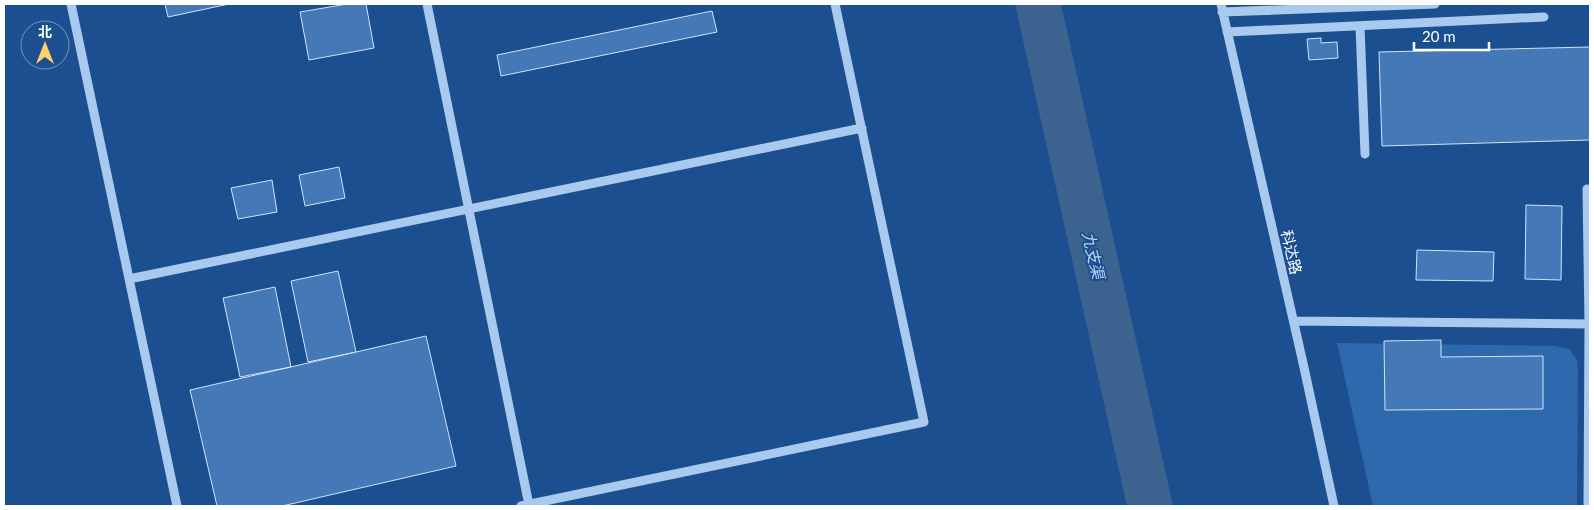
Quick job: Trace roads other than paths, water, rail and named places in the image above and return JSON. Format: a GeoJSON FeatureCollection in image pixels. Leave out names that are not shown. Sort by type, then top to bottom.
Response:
{"type":"FeatureCollection","features":[{"type":"Feature","properties":{"kind":"street"},"geometry":{"type":"LineString","coordinates":[[71,4],[177,506]]}},
{"type":"Feature","properties":{"kind":"street"},"geometry":{"type":"LineString","coordinates":[[427,4],[469,209],[525,505],[924,422],[835,4]]}},
{"type":"Feature","properties":{"kind":"street"},"geometry":{"type":"LineString","coordinates":[[1222,8],[1435,4]]}},
{"type":"Feature","properties":{"kind":"street","name":"科达路"},"geometry":{"type":"LineString","coordinates":[[1222,8],[1294,321],[1334,506]]}},
{"type":"Feature","properties":{"kind":"street"},"geometry":{"type":"LineString","coordinates":[[1227,32],[1544,18]]}},
{"type":"Feature","properties":{"kind":"street"},"geometry":{"type":"LineString","coordinates":[[1360,26],[1365,154]]}},
{"type":"Feature","properties":{"kind":"street"},"geometry":{"type":"LineString","coordinates":[[129,279],[862,128]]}},
{"type":"Feature","properties":{"kind":"street"},"geometry":{"type":"LineString","coordinates":[[1587,189],[1589,280],[1588,506]]}},
{"type":"Feature","properties":{"kind":"street"},"geometry":{"type":"LineString","coordinates":[[1294,321],[1589,324]]}},
{"type":"Feature","properties":{"kind":"waterway","name":"九支渠"},"geometry":{"type":"LineString","coordinates":[[1038,4],[1150,506]]}}]}
